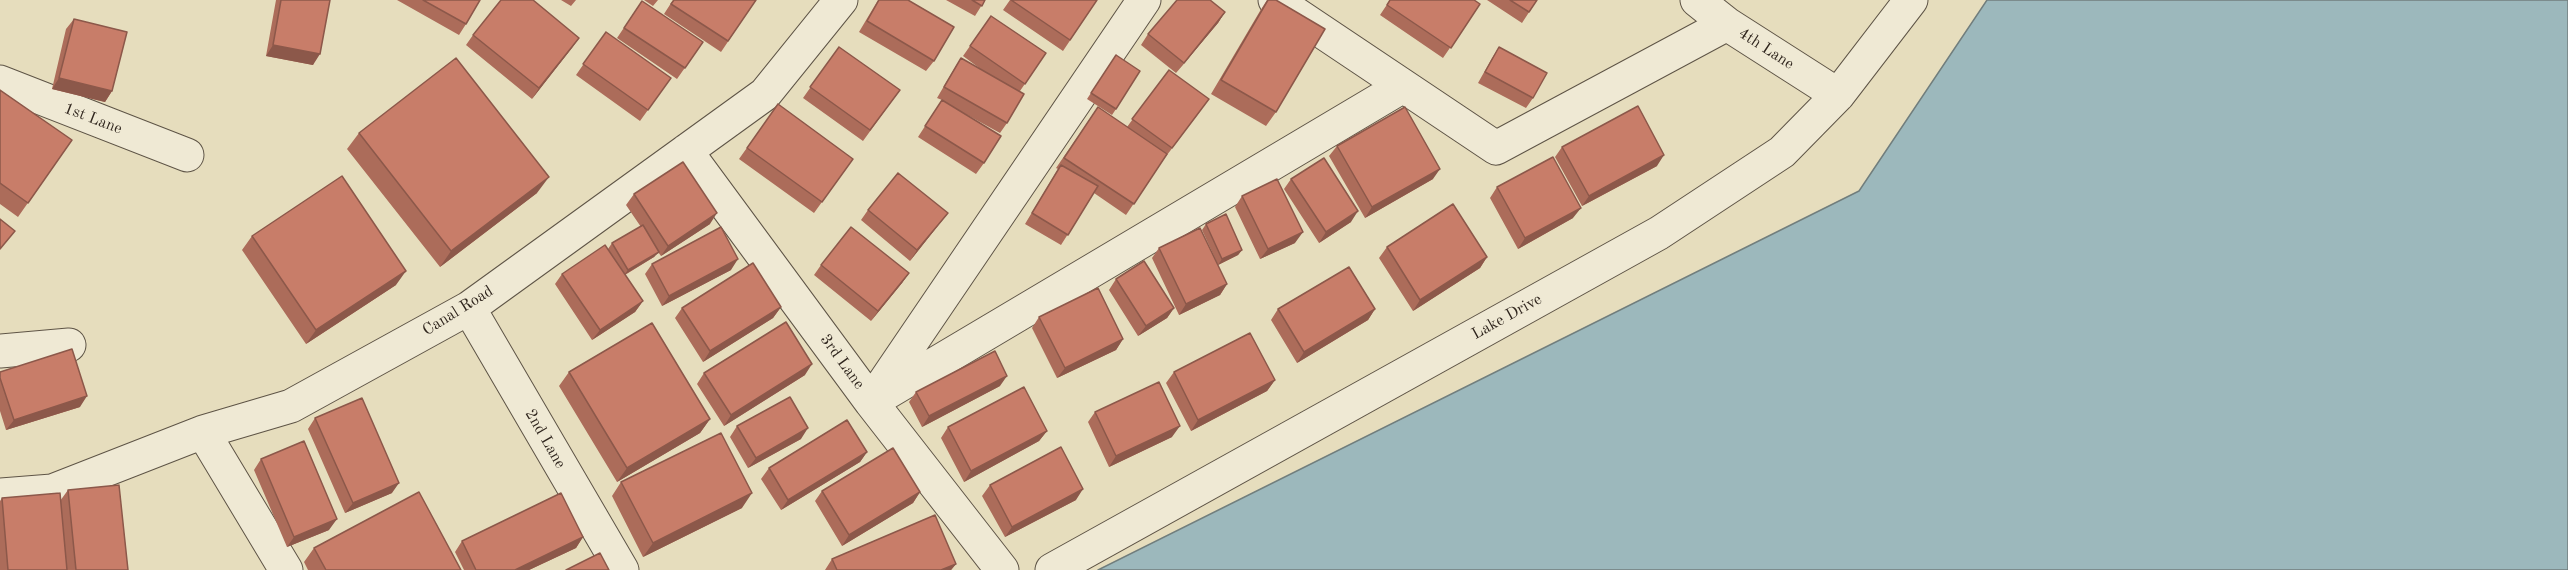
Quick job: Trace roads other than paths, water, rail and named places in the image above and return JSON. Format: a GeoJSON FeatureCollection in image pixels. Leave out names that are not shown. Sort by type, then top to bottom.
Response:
{"type":"FeatureCollection","features":[{"type":"Feature","properties":{"kind":"street","name":"Canal Road"},"geometry":{"type":"LineString","coordinates":[[0,495],[52,491],[203,432],[291,406],[469,308],[765,94],[841,0]]}},
{"type":"Feature","properties":{"kind":"street"},"geometry":{"type":"LineString","coordinates":[[870,402],[1144,0]]}},
{"type":"Feature","properties":{"kind":"street"},"geometry":{"type":"LineString","coordinates":[[1275,0],[1496,148],[1727,24]]}},
{"type":"Feature","properties":{"kind":"street","name":"4th Lane"},"geometry":{"type":"LineString","coordinates":[[1697,0],[1727,24],[1838,95]]}},
{"type":"Feature","properties":{"kind":"street","name":"Lake Drive"},"geometry":{"type":"LineString","coordinates":[[1052,570],[1659,233],[1782,152],[1838,95],[1911,0]]}},
{"type":"Feature","properties":{"kind":"street","name":"1st Lane"},"geometry":{"type":"LineString","coordinates":[[0,82],[187,155]]}},
{"type":"Feature","properties":{"kind":"street"},"geometry":{"type":"LineString","coordinates":[[870,402],[1403,86]]}},
{"type":"Feature","properties":{"kind":"street","name":"3rd Lane"},"geometry":{"type":"LineString","coordinates":[[686,151],[870,402],[1002,570]]}},
{"type":"Feature","properties":{"kind":"street","name":"2nd Lane"},"geometry":{"type":"LineString","coordinates":[[469,308],[622,570]]}},
{"type":"Feature","properties":{"kind":"street"},"geometry":{"type":"LineString","coordinates":[[0,351],[69,345]]}},
{"type":"Feature","properties":{"kind":"street"},"geometry":{"type":"LineString","coordinates":[[203,432],[286,570]]}},
{"type":"Feature","properties":{"kind":"water"},"geometry":{"type":"Polygon","coordinates":[[[1987,0],[2568,0],[2568,570],[1098,570],[1859,191],[1987,0]]]}}]}
